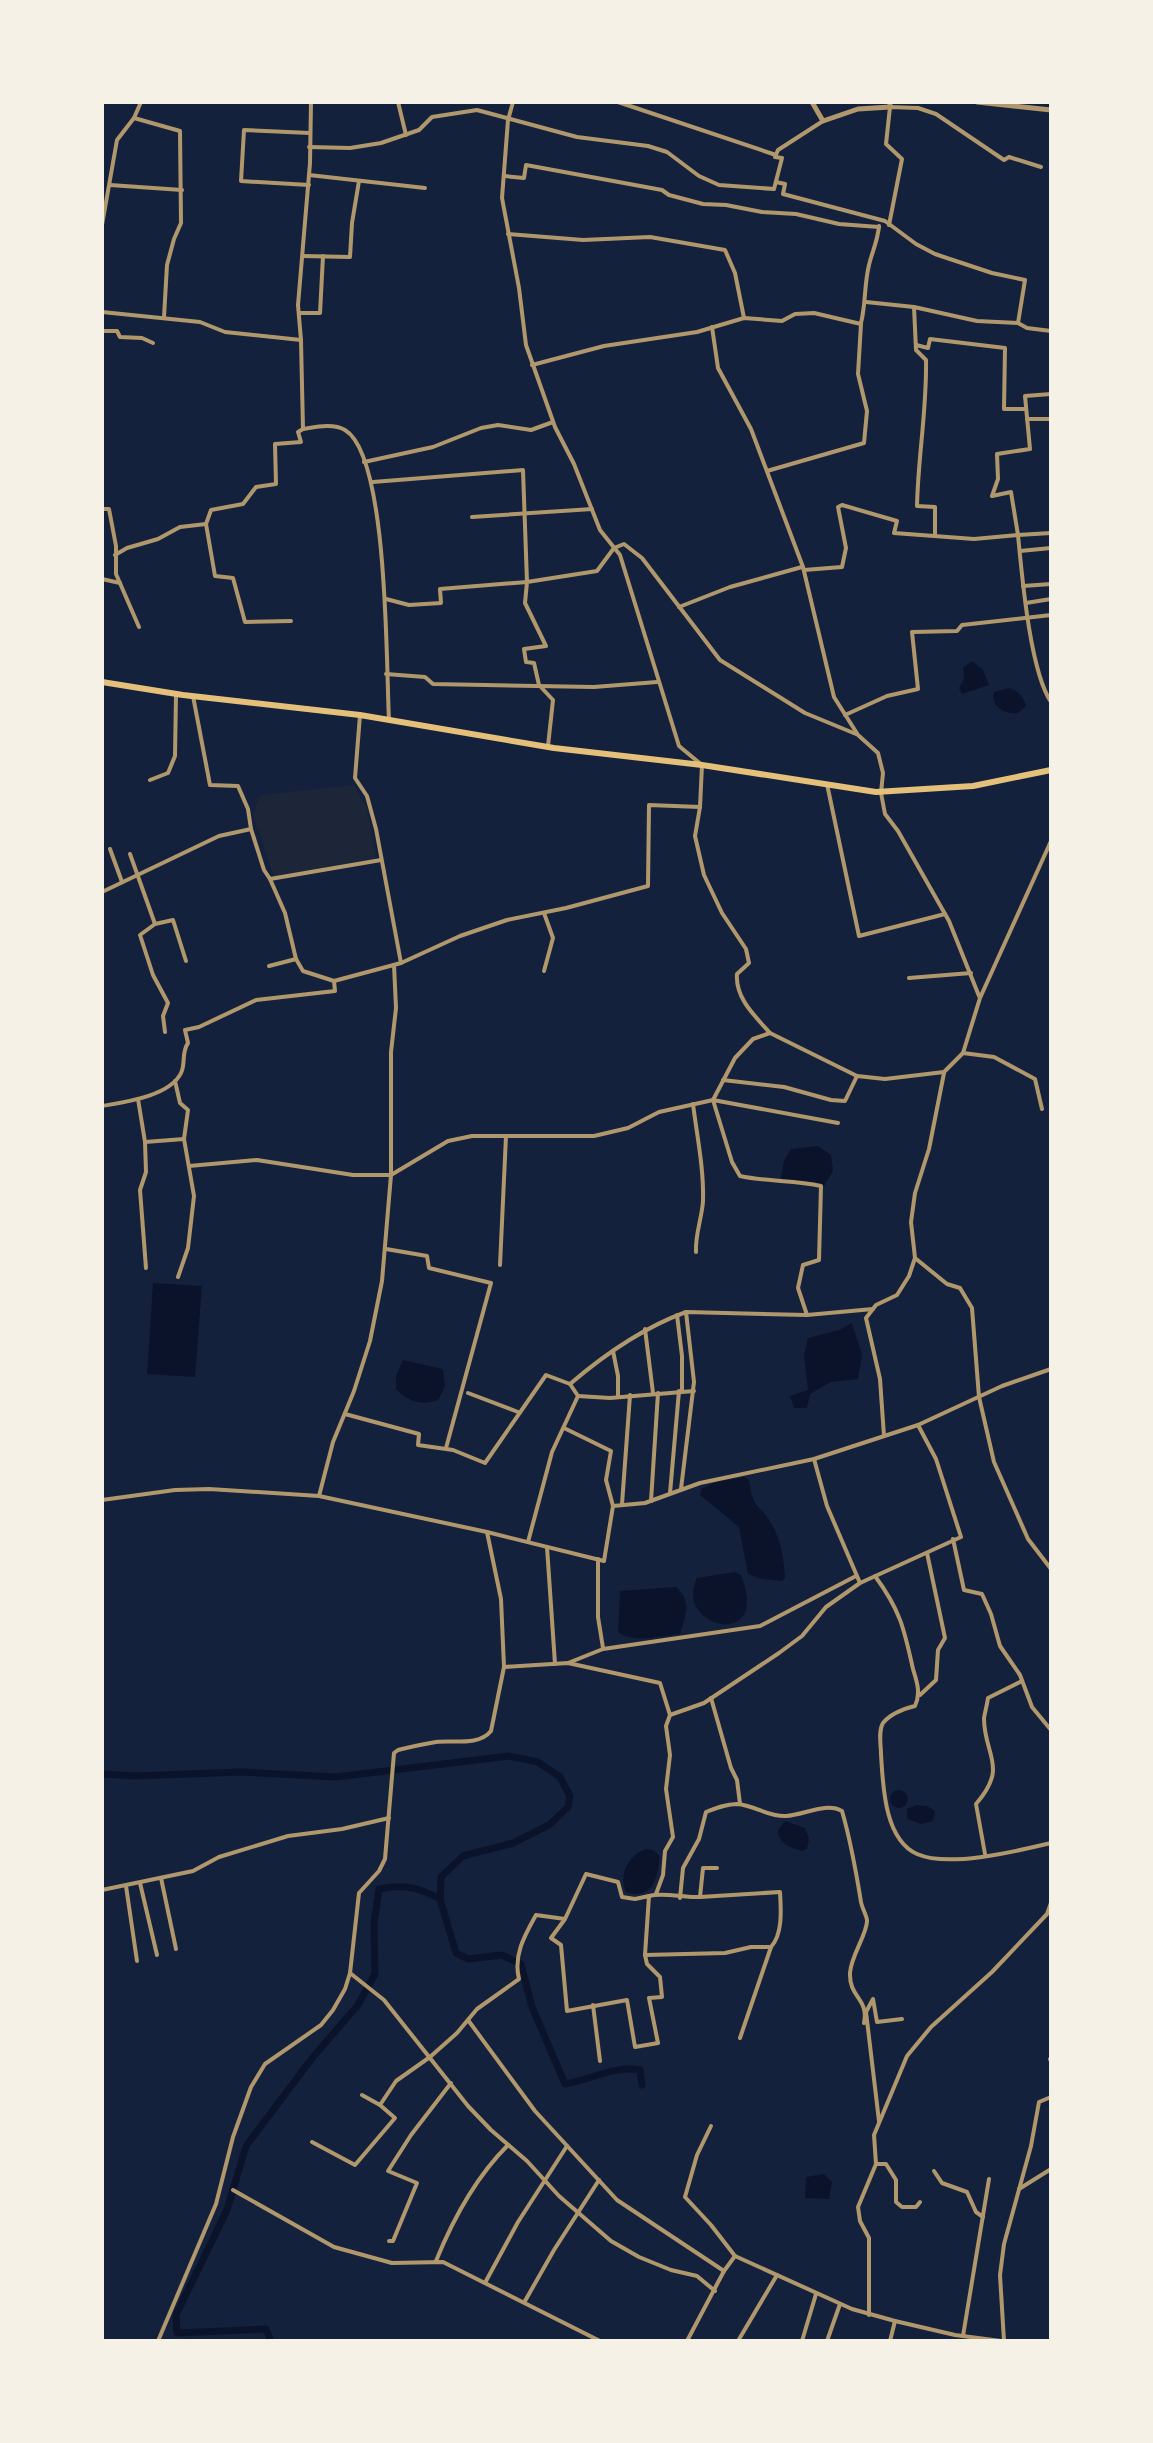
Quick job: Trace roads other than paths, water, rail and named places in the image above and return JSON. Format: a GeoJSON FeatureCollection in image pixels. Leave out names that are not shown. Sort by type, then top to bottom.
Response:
{"type":"FeatureCollection","features":[{"type":"Feature","properties":{"kind":"main road"},"geometry":{"type":"LineString","coordinates":[[102,682],[176,694],[360,715],[548,747],[702,765],[881,793],[973,786],[1051,770]]}},
{"type":"Feature","properties":{"kind":"street"},"geometry":{"type":"LineString","coordinates":[[102,225],[117,140],[134,118],[141,102]]}},
{"type":"Feature","properties":{"kind":"street"},"geometry":{"type":"LineString","coordinates":[[303,429],[298,313],[309,185],[311,102]]}},
{"type":"Feature","properties":{"kind":"street"},"geometry":{"type":"LineString","coordinates":[[398,102],[406,135]]}},
{"type":"Feature","properties":{"kind":"street"},"geometry":{"type":"LineString","coordinates":[[513,102],[508,120],[502,198],[526,345],[553,422],[600,530],[620,555],[679,746],[702,765],[695,836],[704,875],[722,913],[746,949],[749,963],[737,974],[736,983],[746,1006],[770,1033],[857,1076],[885,1079],[944,1072]]}},
{"type":"Feature","properties":{"kind":"street"},"geometry":{"type":"LineString","coordinates":[[309,147],[350,148],[381,143],[419,130],[432,117],[477,110],[577,137],[648,146],[667,152],[699,176],[719,185],[774,189],[782,158],[618,102]]}},
{"type":"Feature","properties":{"kind":"street"},"geometry":{"type":"LineString","coordinates":[[812,102],[823,121]]}},
{"type":"Feature","properties":{"kind":"street"},"geometry":{"type":"LineString","coordinates":[[977,102],[1051,110]]}},
{"type":"Feature","properties":{"kind":"street"},"geometry":{"type":"LineString","coordinates":[[776,155],[783,145],[823,121],[858,109],[890,104],[936,114],[1004,160],[1009,157],[1041,167]]}},
{"type":"Feature","properties":{"kind":"street"},"geometry":{"type":"LineString","coordinates":[[889,225],[902,159],[886,144],[890,104]]}},
{"type":"Feature","properties":{"kind":"street"},"geometry":{"type":"LineString","coordinates":[[134,118],[180,131],[181,223],[167,265],[164,317]]}},
{"type":"Feature","properties":{"kind":"street"},"geometry":{"type":"LineString","coordinates":[[309,185],[241,181],[244,130],[310,133]]}},
{"type":"Feature","properties":{"kind":"street"},"geometry":{"type":"LineString","coordinates":[[504,176],[524,178],[526,165],[662,190],[669,195],[703,204],[879,227]]}},
{"type":"Feature","properties":{"kind":"street"},"geometry":{"type":"LineString","coordinates":[[309,175],[425,188]]}},
{"type":"Feature","properties":{"kind":"street"},"geometry":{"type":"LineString","coordinates":[[303,256],[350,257],[359,181]]}},
{"type":"Feature","properties":{"kind":"street"},"geometry":{"type":"LineString","coordinates":[[776,182],[785,184],[783,194],[879,220],[935,254],[992,273],[1025,280],[1018,323]]}},
{"type":"Feature","properties":{"kind":"street"},"geometry":{"type":"LineString","coordinates":[[110,188],[182,190]]}},
{"type":"Feature","properties":{"kind":"street"},"geometry":{"type":"LineString","coordinates":[[102,199],[106,199],[110,188]]}},
{"type":"Feature","properties":{"kind":"street"},"geometry":{"type":"LineString","coordinates":[[767,471],[864,443],[867,411],[858,374],[861,324],[866,302],[864,291],[879,220]]}},
{"type":"Feature","properties":{"kind":"street"},"geometry":{"type":"LineString","coordinates":[[508,234],[583,240],[650,237],[725,250],[735,273],[744,318]]}},
{"type":"Feature","properties":{"kind":"street"},"geometry":{"type":"LineString","coordinates":[[298,313],[320,313],[323,256]]}},
{"type":"Feature","properties":{"kind":"street"},"geometry":{"type":"LineString","coordinates":[[866,302],[914,307],[977,321],[1018,323],[1027,328],[1051,331]]}},
{"type":"Feature","properties":{"kind":"street"},"geometry":{"type":"LineString","coordinates":[[914,307],[916,350],[926,360],[927,388],[917,506],[935,507],[935,536]]}},
{"type":"Feature","properties":{"kind":"street"},"geometry":{"type":"LineString","coordinates":[[102,312],[200,322],[225,332],[301,340]]}},
{"type":"Feature","properties":{"kind":"street"},"geometry":{"type":"LineString","coordinates":[[532,365],[604,346],[712,327],[744,318],[782,321],[795,314],[814,313],[861,324]]}},
{"type":"Feature","properties":{"kind":"street"},"geometry":{"type":"LineString","coordinates":[[712,327],[718,368],[751,429],[803,568],[834,697],[858,735],[878,753],[883,773],[881,793],[885,814],[898,831],[945,914],[980,998]]}},
{"type":"Feature","properties":{"kind":"street"},"geometry":{"type":"LineString","coordinates":[[102,331],[117,331],[120,337],[142,338],[153,343]]}},
{"type":"Feature","properties":{"kind":"street"},"geometry":{"type":"LineString","coordinates":[[916,345],[928,348],[930,339],[1005,348],[1004,409],[1026,409]]}},
{"type":"Feature","properties":{"kind":"street"},"geometry":{"type":"LineString","coordinates":[[1051,394],[1025,396],[1030,449],[997,454],[998,479],[992,496],[1011,492],[1026,603],[1043,690],[1051,702]]}},
{"type":"Feature","properties":{"kind":"street"},"geometry":{"type":"LineString","coordinates":[[1027,419],[1051,419]]}},
{"type":"Feature","properties":{"kind":"street"},"geometry":{"type":"LineString","coordinates":[[364,462],[433,447],[481,428],[498,425],[531,430],[553,422]]}},
{"type":"Feature","properties":{"kind":"street"},"geometry":{"type":"LineString","coordinates":[[291,621],[245,622],[233,578],[215,576],[206,524],[211,510],[243,504],[256,487],[276,484],[275,444],[301,442],[298,432],[303,429],[328,426],[345,430],[354,439],[364,462],[378,518],[386,599],[389,720]]}},
{"type":"Feature","properties":{"kind":"street"},"geometry":{"type":"LineString","coordinates":[[373,482],[523,470],[525,603],[546,646],[524,649],[526,662],[534,663],[539,685],[553,700],[548,747]]}},
{"type":"Feature","properties":{"kind":"street"},"geometry":{"type":"LineString","coordinates":[[102,500],[109,509],[116,546],[116,574],[139,627]]}},
{"type":"Feature","properties":{"kind":"street"},"geometry":{"type":"LineString","coordinates":[[679,607],[730,587],[803,568],[842,567],[846,548],[838,507],[842,505],[897,521],[894,533],[974,539],[1051,533]]}},
{"type":"Feature","properties":{"kind":"street"},"geometry":{"type":"LineString","coordinates":[[102,509],[109,509]]}},
{"type":"Feature","properties":{"kind":"street"},"geometry":{"type":"LineString","coordinates":[[472,517],[592,509]]}},
{"type":"Feature","properties":{"kind":"street"},"geometry":{"type":"LineString","coordinates":[[115,555],[180,527],[206,524]]}},
{"type":"Feature","properties":{"kind":"street"},"geometry":{"type":"LineString","coordinates":[[386,599],[409,605],[441,603],[440,589],[527,582],[597,571],[614,548],[624,544],[642,558],[720,660],[805,713],[858,735]]}},
{"type":"Feature","properties":{"kind":"street"},"geometry":{"type":"LineString","coordinates":[[1020,551],[1051,548]]}},
{"type":"Feature","properties":{"kind":"street"},"geometry":{"type":"LineString","coordinates":[[102,579],[120,583]]}},
{"type":"Feature","properties":{"kind":"street"},"geometry":{"type":"LineString","coordinates":[[1023,586],[1051,584]]}},
{"type":"Feature","properties":{"kind":"street"},"geometry":{"type":"LineString","coordinates":[[1026,603],[1051,599]]}},
{"type":"Feature","properties":{"kind":"street"},"geometry":{"type":"LineString","coordinates":[[845,715],[887,696],[918,689],[912,632],[957,631],[962,625],[1051,615]]}},
{"type":"Feature","properties":{"kind":"street"},"geometry":{"type":"LineString","coordinates":[[386,674],[425,677],[433,684],[594,687],[658,682]]}},
{"type":"Feature","properties":{"kind":"street"},"geometry":{"type":"LineString","coordinates":[[150,780],[168,773],[175,756],[176,694]]}},
{"type":"Feature","properties":{"kind":"street"},"geometry":{"type":"LineString","coordinates":[[193,696],[210,785],[238,786],[248,809],[264,870],[285,913],[296,959],[303,971],[334,981],[401,963],[460,936],[507,920],[648,886],[649,805],[700,807]]}},
{"type":"Feature","properties":{"kind":"street"},"geometry":{"type":"LineString","coordinates":[[360,715],[355,778],[367,796],[401,963]]}},
{"type":"Feature","properties":{"kind":"street"},"geometry":{"type":"LineString","coordinates":[[827,784],[859,936],[945,914]]}},
{"type":"Feature","properties":{"kind":"street"},"geometry":{"type":"LineString","coordinates":[[102,892],[219,836],[251,829]]}},
{"type":"Feature","properties":{"kind":"street"},"geometry":{"type":"LineString","coordinates":[[884,1436],[880,1379],[866,1318],[873,1309],[897,1295],[909,1276],[915,1258],[911,1222],[915,1193],[929,1149],[944,1072],[963,1053],[980,998],[1051,841]]}},
{"type":"Feature","properties":{"kind":"street"},"geometry":{"type":"LineString","coordinates":[[110,849],[122,882]]}},
{"type":"Feature","properties":{"kind":"street"},"geometry":{"type":"LineString","coordinates":[[130,854],[155,924]]}},
{"type":"Feature","properties":{"kind":"street"},"geometry":{"type":"LineString","coordinates":[[270,879],[381,860]]}},
{"type":"Feature","properties":{"kind":"street"},"geometry":{"type":"LineString","coordinates":[[544,913],[553,938],[544,971]]}},
{"type":"Feature","properties":{"kind":"street"},"geometry":{"type":"LineString","coordinates":[[165,1032],[163,1016],[168,1003],[153,975],[140,935],[155,924],[173,920],[186,961]]}},
{"type":"Feature","properties":{"kind":"street"},"geometry":{"type":"LineString","coordinates":[[269,966],[296,959]]}},
{"type":"Feature","properties":{"kind":"street"},"geometry":{"type":"LineString","coordinates":[[319,1496],[333,1442],[354,1391],[377,1314],[386,1249],[391,1175],[391,1052],[396,1008],[394,965]]}},
{"type":"Feature","properties":{"kind":"street"},"geometry":{"type":"LineString","coordinates":[[909,978],[971,973]]}},
{"type":"Feature","properties":{"kind":"street"},"geometry":{"type":"LineString","coordinates":[[102,1106],[147,1097],[175,1081],[183,1071],[183,1050],[188,1043],[185,1030],[199,1027],[256,1000],[335,991],[334,981]]}},
{"type":"Feature","properties":{"kind":"street"},"geometry":{"type":"LineString","coordinates":[[770,1033],[753,1039],[735,1058],[713,1100],[732,1162],[740,1176],[821,1186],[819,1260],[803,1265],[798,1288],[807,1315]]}},
{"type":"Feature","properties":{"kind":"street"},"geometry":{"type":"LineString","coordinates":[[963,1053],[994,1057],[1035,1079],[1042,1109]]}},
{"type":"Feature","properties":{"kind":"street"},"geometry":{"type":"LineString","coordinates":[[723,1080],[784,1087],[845,1101],[857,1076]]}},
{"type":"Feature","properties":{"kind":"street"},"geometry":{"type":"LineString","coordinates":[[175,1081],[180,1103],[188,1110],[184,1139],[194,1196],[188,1248],[178,1277]]}},
{"type":"Feature","properties":{"kind":"street"},"geometry":{"type":"LineString","coordinates":[[138,1099],[145,1142],[146,1172],[140,1190],[146,1268]]}},
{"type":"Feature","properties":{"kind":"street"},"geometry":{"type":"LineString","coordinates":[[189,1166],[257,1160],[353,1175],[391,1175],[448,1141],[472,1136],[594,1136],[628,1128],[659,1112],[713,1100],[838,1123]]}},
{"type":"Feature","properties":{"kind":"street"},"geometry":{"type":"LineString","coordinates":[[693,1104],[703,1179],[696,1252]]}},
{"type":"Feature","properties":{"kind":"street"},"geometry":{"type":"LineString","coordinates":[[500,1265],[506,1136]]}},
{"type":"Feature","properties":{"kind":"street"},"geometry":{"type":"LineString","coordinates":[[145,1142],[184,1139]]}},
{"type":"Feature","properties":{"kind":"street"},"geometry":{"type":"LineString","coordinates":[[386,1249],[427,1256],[429,1268],[491,1283],[446,1449]]}},
{"type":"Feature","properties":{"kind":"street"},"geometry":{"type":"LineString","coordinates":[[915,1258],[947,1284],[960,1288],[972,1308],[979,1397],[994,1462],[1028,1539],[1051,1569]]}},
{"type":"Feature","properties":{"kind":"street"},"geometry":{"type":"LineString","coordinates":[[570,1384],[645,1329],[686,1312],[807,1315],[873,1309]]}},
{"type":"Feature","properties":{"kind":"street"},"geometry":{"type":"LineString","coordinates":[[681,1489],[694,1391],[686,1312]]}},
{"type":"Feature","properties":{"kind":"street"},"geometry":{"type":"LineString","coordinates":[[670,1494],[681,1391],[682,1356],[677,1315]]}},
{"type":"Feature","properties":{"kind":"street"},"geometry":{"type":"LineString","coordinates":[[645,1329],[655,1393],[651,1501]]}},
{"type":"Feature","properties":{"kind":"street"},"geometry":{"type":"LineString","coordinates":[[613,1351],[618,1397]]}},
{"type":"Feature","properties":{"kind":"street"},"geometry":{"type":"LineString","coordinates":[[613,1506],[651,1501],[681,1489],[762,1468],[814,1459],[918,1425],[1002,1386],[1051,1369]]}},
{"type":"Feature","properties":{"kind":"street"},"geometry":{"type":"LineString","coordinates":[[344,1414],[419,1434],[418,1445],[446,1449],[485,1463],[546,1375],[570,1384],[578,1396]]}},
{"type":"Feature","properties":{"kind":"street"},"geometry":{"type":"LineString","coordinates":[[578,1396],[618,1397],[694,1391]]}},
{"type":"Feature","properties":{"kind":"street"},"geometry":{"type":"LineString","coordinates":[[468,1393],[518,1413]]}},
{"type":"Feature","properties":{"kind":"street"},"geometry":{"type":"LineString","coordinates":[[622,1506],[630,1395]]}},
{"type":"Feature","properties":{"kind":"street"},"geometry":{"type":"LineString","coordinates":[[528,1542],[552,1452],[578,1396]]}},
{"type":"Feature","properties":{"kind":"street"},"geometry":{"type":"LineString","coordinates":[[670,1715],[704,1703],[802,1636],[826,1607],[860,1583],[961,1537],[936,1459],[918,1425]]}},
{"type":"Feature","properties":{"kind":"street"},"geometry":{"type":"LineString","coordinates":[[102,1500],[175,1490],[209,1489],[319,1496],[604,1561],[613,1506],[606,1480],[611,1451],[564,1428]]}},
{"type":"Feature","properties":{"kind":"street"},"geometry":{"type":"LineString","coordinates":[[814,1459],[827,1506],[860,1583]]}},
{"type":"Feature","properties":{"kind":"street"},"geometry":{"type":"LineString","coordinates":[[158,2341],[216,2204],[233,2137],[251,2087],[265,2064],[321,2025],[345,1989],[350,1973],[359,1893],[379,1871],[385,1859],[394,1753],[434,1742],[477,1740],[491,1731],[504,1667],[501,1599],[487,1532]]}},
{"type":"Feature","properties":{"kind":"street"},"geometry":{"type":"LineString","coordinates":[[953,1539],[964,1590],[982,1594],[1000,1646],[1022,1681],[1032,1707],[1051,1730]]}},
{"type":"Feature","properties":{"kind":"street"},"geometry":{"type":"LineString","coordinates":[[547,1547],[555,1664]]}},
{"type":"Feature","properties":{"kind":"street"},"geometry":{"type":"LineString","coordinates":[[927,1553],[945,1638],[938,1650],[936,1680],[919,1696],[915,1706],[899,1710],[882,1726],[884,1802],[904,1847],[919,1855],[955,1860],[1051,1843]]}},
{"type":"Feature","properties":{"kind":"street"},"geometry":{"type":"LineString","coordinates":[[598,1559],[598,1617],[603,1649]]}},
{"type":"Feature","properties":{"kind":"street"},"geometry":{"type":"LineString","coordinates":[[568,1663],[603,1649],[760,1626],[857,1575]]}},
{"type":"Feature","properties":{"kind":"street"},"geometry":{"type":"LineString","coordinates":[[875,1576],[892,1599],[903,1623],[919,1696]]}},
{"type":"Feature","properties":{"kind":"street"},"geometry":{"type":"LineString","coordinates":[[504,1667],[568,1663],[660,1683],[670,1715],[666,1726],[670,1755],[666,1789],[673,1837],[665,1851],[663,1875],[656,1894]]}},
{"type":"Feature","properties":{"kind":"street"},"geometry":{"type":"LineString","coordinates":[[985,1855],[976,1804],[987,1791],[995,1765],[984,1719],[988,1698],[1022,1681]]}},
{"type":"Feature","properties":{"kind":"street"},"geometry":{"type":"LineString","coordinates":[[711,1698],[729,1763],[737,1780],[740,1804]]}},
{"type":"Feature","properties":{"kind":"street"},"geometry":{"type":"LineString","coordinates":[[680,1898],[683,1868],[699,1839],[706,1812],[725,1805],[740,1804],[778,1816],[831,1807],[842,1811],[852,1843],[867,1919],[850,1971],[852,1990],[866,2012],[879,2123]]}},
{"type":"Feature","properties":{"kind":"street"},"geometry":{"type":"LineString","coordinates":[[102,1890],[193,1871],[219,1857],[288,1836],[342,1829],[390,1818]]}},
{"type":"Feature","properties":{"kind":"street"},"geometry":{"type":"LineString","coordinates":[[700,1897],[703,1868],[717,1868]]}},
{"type":"Feature","properties":{"kind":"street"},"geometry":{"type":"LineString","coordinates":[[649,1896],[645,1955],[647,1964],[660,1977],[662,1997],[649,1998],[658,2043],[635,2047],[627,2000],[567,2011],[561,1945],[551,1938],[565,1919],[586,1874],[618,1882],[622,1897],[635,1899],[656,1894],[680,1898],[780,1892],[781,1914],[776,1942],[771,1947],[740,2038]]}},
{"type":"Feature","properties":{"kind":"street"},"geometry":{"type":"LineString","coordinates":[[161,1878],[176,1949]]}},
{"type":"Feature","properties":{"kind":"street"},"geometry":{"type":"LineString","coordinates":[[140,1883],[157,1955]]}},
{"type":"Feature","properties":{"kind":"street"},"geometry":{"type":"LineString","coordinates":[[126,1886],[137,1961]]}},
{"type":"Feature","properties":{"kind":"street"},"geometry":{"type":"LineString","coordinates":[[869,2315],[869,2238],[860,2221],[858,2207],[876,2164],[874,2135],[907,2056],[931,2027],[992,1972],[1047,1914],[1051,1903]]}},
{"type":"Feature","properties":{"kind":"street"},"geometry":{"type":"LineString","coordinates":[[380,2105],[396,2081],[430,2057],[477,2009],[519,1979],[516,1967],[522,1941],[536,1915],[565,1919]]}},
{"type":"Feature","properties":{"kind":"street"},"geometry":{"type":"LineString","coordinates":[[645,1955],[725,1953],[751,1947],[771,1947]]}},
{"type":"Feature","properties":{"kind":"street"},"geometry":{"type":"LineString","coordinates":[[350,1973],[384,2000],[483,2122],[578,2213],[611,2241],[639,2257],[697,2276],[715,2291]]}},
{"type":"Feature","properties":{"kind":"street"},"geometry":{"type":"LineString","coordinates":[[864,2023],[873,1999],[877,2022],[902,2019]]}},
{"type":"Feature","properties":{"kind":"street"},"geometry":{"type":"LineString","coordinates":[[593,2005],[600,2061]]}},
{"type":"Feature","properties":{"kind":"street"},"geometry":{"type":"LineString","coordinates":[[468,2020],[535,2111],[617,2200],[724,2271]]}},
{"type":"Feature","properties":{"kind":"street"},"geometry":{"type":"LineString","coordinates":[[389,2241],[393,2241],[417,2183],[388,2171],[451,2083]]}},
{"type":"Feature","properties":{"kind":"street"},"geometry":{"type":"LineString","coordinates":[[312,2142],[355,2165],[395,2118],[362,2095]]}},
{"type":"Feature","properties":{"kind":"street"},"geometry":{"type":"LineString","coordinates":[[711,2126],[697,2155],[685,2197],[735,2256],[869,2315],[955,2338],[963,2336],[1002,2341],[1000,2275],[1004,2244],[1031,2146],[1039,2102],[1051,2097]]}},
{"type":"Feature","properties":{"kind":"street"},"geometry":{"type":"LineString","coordinates":[[436,2262],[448,2232],[473,2190],[494,2159],[508,2145]]}},
{"type":"Feature","properties":{"kind":"street"},"geometry":{"type":"LineString","coordinates":[[485,2282],[518,2222],[567,2146]]}},
{"type":"Feature","properties":{"kind":"street"},"geometry":{"type":"LineString","coordinates":[[876,2164],[886,2164],[896,2180],[896,2202],[902,2207],[916,2207],[920,2202]]}},
{"type":"Feature","properties":{"kind":"street"},"geometry":{"type":"LineString","coordinates":[[1018,2189],[1051,2169]]}},
{"type":"Feature","properties":{"kind":"street"},"geometry":{"type":"LineString","coordinates":[[934,2171],[942,2183],[967,2192],[976,2212],[983,2217]]}},
{"type":"Feature","properties":{"kind":"street"},"geometry":{"type":"LineString","coordinates":[[963,2336],[989,2179]]}},
{"type":"Feature","properties":{"kind":"street"},"geometry":{"type":"LineString","coordinates":[[525,2301],[599,2180]]}},
{"type":"Feature","properties":{"kind":"street"},"geometry":{"type":"LineString","coordinates":[[233,2190],[334,2247],[392,2263],[443,2262],[600,2341]]}},
{"type":"Feature","properties":{"kind":"street"},"geometry":{"type":"LineString","coordinates":[[687,2341],[735,2256]]}},
{"type":"Feature","properties":{"kind":"street"},"geometry":{"type":"LineString","coordinates":[[738,2341],[777,2275]]}},
{"type":"Feature","properties":{"kind":"street"},"geometry":{"type":"LineString","coordinates":[[802,2341],[816,2294]]}},
{"type":"Feature","properties":{"kind":"street"},"geometry":{"type":"LineString","coordinates":[[827,2341],[840,2304]]}},
{"type":"Feature","properties":{"kind":"street"},"geometry":{"type":"LineString","coordinates":[[890,2341],[895,2321]]}},
{"type":"Feature","properties":{"kind":"waterway"},"geometry":{"type":"LineString","coordinates":[[102,1774],[136,1776],[241,1772],[336,1777],[509,1756],[538,1762],[560,1777],[570,1796],[568,1807],[549,1825],[513,1843],[463,1856],[441,1877],[440,1899]]}},
{"type":"Feature","properties":{"kind":"waterway"},"geometry":{"type":"LineString","coordinates":[[271,2341],[266,2329],[177,2333],[176,2315],[227,2210],[246,2146],[313,2057],[358,2005],[375,1974],[374,1924],[379,1889],[411,1888],[440,1899],[456,1953],[468,1959],[502,1955],[521,1964],[532,2007],[565,2084],[631,2069],[640,2070],[642,2085]]}}]}
